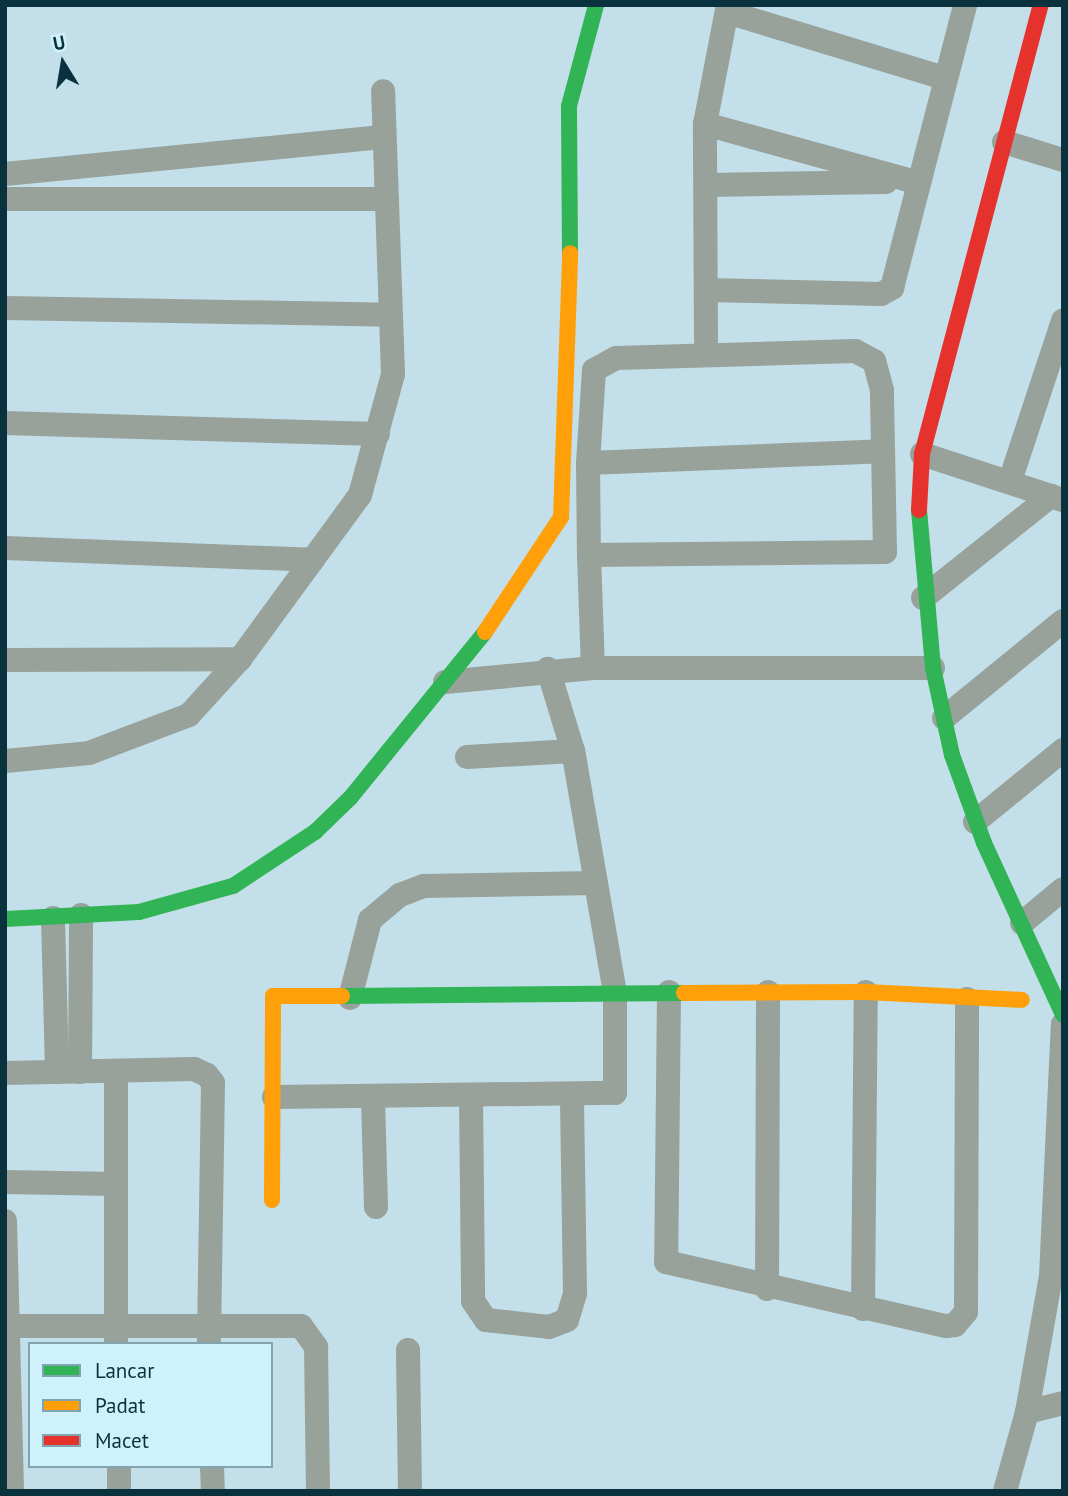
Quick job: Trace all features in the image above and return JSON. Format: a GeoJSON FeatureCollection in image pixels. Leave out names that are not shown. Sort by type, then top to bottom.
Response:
{"type":"FeatureCollection","features":[{"type":"Feature","properties":{"kind":"street"},"geometry":{"type":"LineString","coordinates":[[5,919],[53,918],[162,908],[233,886],[315,832],[351,797],[406,722],[445,682],[503,609],[561,517],[571,347],[569,106],[596,5]]}},
{"type":"Feature","properties":{"kind":"street"},"geometry":{"type":"LineString","coordinates":[[706,290],[888,292],[965,5]]}},
{"type":"Feature","properties":{"kind":"street"},"geometry":{"type":"LineString","coordinates":[[1041,5],[922,454],[923,598],[933,668],[944,718],[975,822],[1063,1015]]}},
{"type":"Feature","properties":{"kind":"street"},"geometry":{"type":"LineString","coordinates":[[706,341],[708,185],[705,124],[727,9],[944,78]]}},
{"type":"Feature","properties":{"kind":"street"},"geometry":{"type":"LineString","coordinates":[[5,761],[89,753],[188,715],[240,659],[360,495],[393,373],[387,199],[382,137],[383,91]]}},
{"type":"Feature","properties":{"kind":"street"},"geometry":{"type":"LineString","coordinates":[[705,124],[916,182]]}},
{"type":"Feature","properties":{"kind":"street"},"geometry":{"type":"LineString","coordinates":[[5,174],[382,137]]}},
{"type":"Feature","properties":{"kind":"street"},"geometry":{"type":"LineString","coordinates":[[1004,142],[1063,160]]}},
{"type":"Feature","properties":{"kind":"street"},"geometry":{"type":"LineString","coordinates":[[708,185],[916,182]]}},
{"type":"Feature","properties":{"kind":"street"},"geometry":{"type":"LineString","coordinates":[[5,199],[387,199]]}},
{"type":"Feature","properties":{"kind":"street"},"geometry":{"type":"LineString","coordinates":[[5,308],[389,315]]}},
{"type":"Feature","properties":{"kind":"street"},"geometry":{"type":"LineString","coordinates":[[1010,481],[1063,321]]}},
{"type":"Feature","properties":{"kind":"street"},"geometry":{"type":"LineString","coordinates":[[589,555],[885,552],[880,382],[874,361],[864,354],[616,358],[594,370],[591,381],[588,463],[589,555],[593,668]]}},
{"type":"Feature","properties":{"kind":"street"},"geometry":{"type":"LineString","coordinates":[[5,423],[378,434]]}},
{"type":"Feature","properties":{"kind":"street"},"geometry":{"type":"LineString","coordinates":[[588,463],[883,451]]}},
{"type":"Feature","properties":{"kind":"street"},"geometry":{"type":"LineString","coordinates":[[922,454],[1057,498]]}},
{"type":"Feature","properties":{"kind":"street"},"geometry":{"type":"LineString","coordinates":[[923,598],[1057,498]]}},
{"type":"Feature","properties":{"kind":"street"},"geometry":{"type":"LineString","coordinates":[[5,548],[313,560]]}},
{"type":"Feature","properties":{"kind":"street"},"geometry":{"type":"LineString","coordinates":[[944,718],[1063,621]]}},
{"type":"Feature","properties":{"kind":"street"},"geometry":{"type":"LineString","coordinates":[[5,660],[240,659]]}},
{"type":"Feature","properties":{"kind":"street"},"geometry":{"type":"LineString","coordinates":[[445,682],[548,669],[933,668]]}},
{"type":"Feature","properties":{"kind":"street"},"geometry":{"type":"LineString","coordinates":[[274,1097],[373,1099],[615,1093],[615,993],[573,751],[548,669]]}},
{"type":"Feature","properties":{"kind":"street"},"geometry":{"type":"LineString","coordinates":[[975,822],[1063,750]]}},
{"type":"Feature","properties":{"kind":"street"},"geometry":{"type":"LineString","coordinates":[[467,757],[573,751]]}},
{"type":"Feature","properties":{"kind":"street"},"geometry":{"type":"LineString","coordinates":[[350,998],[370,920],[400,895],[424,886],[595,883]]}},
{"type":"Feature","properties":{"kind":"street"},"geometry":{"type":"LineString","coordinates":[[1022,923],[1063,889]]}},
{"type":"Feature","properties":{"kind":"street"},"geometry":{"type":"LineString","coordinates":[[69,1072],[80,915]]}},
{"type":"Feature","properties":{"kind":"street"},"geometry":{"type":"LineString","coordinates":[[53,918],[69,1072]]}},
{"type":"Feature","properties":{"kind":"street"},"geometry":{"type":"LineString","coordinates":[[669,992],[663,1256],[682,1270],[946,1326],[966,1312],[967,999]]}},
{"type":"Feature","properties":{"kind":"street"},"geometry":{"type":"LineString","coordinates":[[272,1200],[272,996],[350,998],[669,992],[866,992],[1022,1000]]}},
{"type":"Feature","properties":{"kind":"street"},"geometry":{"type":"LineString","coordinates":[[767,1289],[768,992]]}},
{"type":"Feature","properties":{"kind":"street"},"geometry":{"type":"LineString","coordinates":[[863,1309],[866,992]]}},
{"type":"Feature","properties":{"kind":"street"},"geometry":{"type":"LineString","coordinates":[[1005,1491],[1049,1405],[1057,1271],[1063,1024]]}},
{"type":"Feature","properties":{"kind":"street"},"geometry":{"type":"LineString","coordinates":[[5,1073],[194,1069],[214,1083],[209,1335]]}},
{"type":"Feature","properties":{"kind":"street"},"geometry":{"type":"LineString","coordinates":[[116,1071],[116,1334]]}},
{"type":"Feature","properties":{"kind":"street"},"geometry":{"type":"LineString","coordinates":[[471,1097],[473,1301],[486,1320],[549,1326],[567,1320],[575,1293],[572,1096]]}},
{"type":"Feature","properties":{"kind":"street"},"geometry":{"type":"LineString","coordinates":[[373,1099],[376,1208]]}},
{"type":"Feature","properties":{"kind":"street"},"geometry":{"type":"LineString","coordinates":[[5,1182],[115,1184]]}},
{"type":"Feature","properties":{"kind":"street"},"geometry":{"type":"LineString","coordinates":[[5,1221],[8,1326],[6,1386],[12,1491]]}},
{"type":"Feature","properties":{"kind":"street"},"geometry":{"type":"LineString","coordinates":[[8,1326],[116,1334],[209,1335],[288,1323],[312,1337],[318,1491]]}},
{"type":"Feature","properties":{"kind":"street"},"geometry":{"type":"LineString","coordinates":[[408,1350],[410,1491]]}},
{"type":"Feature","properties":{"kind":"street"},"geometry":{"type":"LineString","coordinates":[[119,1468],[119,1491]]}},
{"type":"Feature","properties":{"kind":"street"},"geometry":{"type":"LineString","coordinates":[[212,1468],[213,1491]]}},
{"type":"Feature","properties":{"kind":"traffic: fast"},"geometry":{"type":"LineString","coordinates":[[570,253],[569,106],[596,5]]}},
{"type":"Feature","properties":{"kind":"traffic: fast"},"geometry":{"type":"LineString","coordinates":[[919,510],[933,668],[952,755],[984,843],[1063,1015]]}},
{"type":"Feature","properties":{"kind":"traffic: fast"},"geometry":{"type":"LineString","coordinates":[[5,919],[139,912],[233,886],[315,832],[351,797],[485,632]]}},
{"type":"Feature","properties":{"kind":"traffic: fast"},"geometry":{"type":"LineString","coordinates":[[342,996],[684,993]]}},
{"type":"Feature","properties":{"kind":"traffic: slow"},"geometry":{"type":"LineString","coordinates":[[485,632],[561,517],[570,253]]}},
{"type":"Feature","properties":{"kind":"traffic: slow"},"geometry":{"type":"LineString","coordinates":[[684,993],[866,992],[1022,1000]]}},
{"type":"Feature","properties":{"kind":"traffic: slow"},"geometry":{"type":"LineString","coordinates":[[272,1200],[273,996],[342,996]]}},
{"type":"Feature","properties":{"kind":"traffic: jam"},"geometry":{"type":"LineString","coordinates":[[919,510],[922,454],[1041,5]]}}]}
